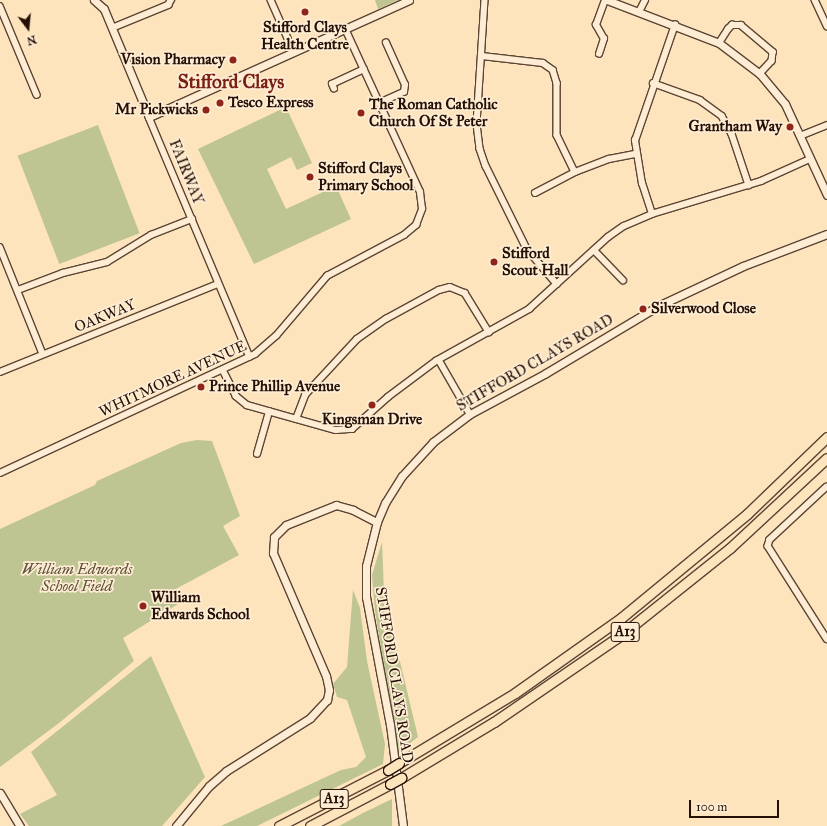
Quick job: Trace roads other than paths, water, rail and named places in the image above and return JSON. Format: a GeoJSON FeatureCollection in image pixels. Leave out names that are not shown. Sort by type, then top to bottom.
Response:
{"type":"FeatureCollection","features":[{"type":"Feature","properties":{"kind":"highway","name":"A13"},"geometry":{"type":"LineString","coordinates":[[279,826],[388,770],[515,693],[621,618],[747,514],[827,437]]}},
{"type":"Feature","properties":{"kind":"highway","name":"A13"},"geometry":{"type":"LineString","coordinates":[[310,826],[401,778],[494,722],[621,635],[741,539],[827,458]]}},
{"type":"Feature","properties":{"kind":"street","name":"FAIRWAY"},"geometry":{"type":"LineString","coordinates":[[94,0],[104,9],[250,358]]}},
{"type":"Feature","properties":{"kind":"street"},"geometry":{"type":"LineString","coordinates":[[112,28],[168,5],[171,0]]}},
{"type":"Feature","properties":{"kind":"street"},"geometry":{"type":"LineString","coordinates":[[271,0],[294,52]]}},
{"type":"Feature","properties":{"kind":"street"},"geometry":{"type":"LineString","coordinates":[[149,117],[409,0]]}},
{"type":"Feature","properties":{"kind":"street"},"geometry":{"type":"LineString","coordinates":[[485,0],[477,124],[480,148],[486,166],[527,248],[557,284]]}},
{"type":"Feature","properties":{"kind":"street"},"geometry":{"type":"LineString","coordinates":[[599,54],[604,39],[596,25],[606,0],[675,25],[719,44],[760,74],[785,104],[827,195]]}},
{"type":"Feature","properties":{"kind":"street"},"geometry":{"type":"LineString","coordinates":[[639,12],[645,0]]}},
{"type":"Feature","properties":{"kind":"street"},"geometry":{"type":"LineString","coordinates":[[815,0],[827,26]]}},
{"type":"Feature","properties":{"kind":"street"},"geometry":{"type":"LineString","coordinates":[[0,6],[37,95]]}},
{"type":"Feature","properties":{"kind":"street"},"geometry":{"type":"LineString","coordinates":[[652,214],[635,154],[638,128],[675,25]]}},
{"type":"Feature","properties":{"kind":"street"},"geometry":{"type":"LineString","coordinates":[[719,44],[732,25],[741,25],[773,52],[772,60],[760,74]]}},
{"type":"Feature","properties":{"kind":"street","name":"WHITMORE AVENUE"},"geometry":{"type":"LineString","coordinates":[[0,473],[250,358],[269,344],[327,276],[407,234],[420,219],[423,206],[420,192],[345,29]]}},
{"type":"Feature","properties":{"kind":"street"},"geometry":{"type":"LineString","coordinates":[[379,103],[404,92],[405,85],[386,43]]}},
{"type":"Feature","properties":{"kind":"street"},"geometry":{"type":"LineString","coordinates":[[482,56],[543,63],[553,70],[557,83],[557,135],[574,172]]}},
{"type":"Feature","properties":{"kind":"street"},"geometry":{"type":"LineString","coordinates":[[334,89],[332,84],[364,69]]}},
{"type":"Feature","properties":{"kind":"street"},"geometry":{"type":"LineString","coordinates":[[653,83],[700,100],[722,116],[732,134],[749,185]]}},
{"type":"Feature","properties":{"kind":"street"},"geometry":{"type":"LineString","coordinates":[[800,136],[827,125]]}},
{"type":"Feature","properties":{"kind":"street"},"geometry":{"type":"LineString","coordinates":[[535,193],[574,172],[603,160],[635,154]]}},
{"type":"Feature","properties":{"kind":"street"},"geometry":{"type":"LineString","coordinates":[[223,370],[241,401],[270,412],[336,430],[352,429],[394,393],[438,360],[529,309],[594,250],[624,226],[652,214],[749,185],[810,158]]}},
{"type":"Feature","properties":{"kind":"street"},"geometry":{"type":"LineString","coordinates":[[18,290],[63,273],[107,262],[152,235],[192,219]]}},
{"type":"Feature","properties":{"kind":"street","name":"STIFFORD CLAYS ROAD"},"geometry":{"type":"LineString","coordinates":[[403,826],[390,725],[366,597],[366,566],[377,522],[402,476],[434,442],[470,414],[546,373],[679,296],[742,266],[827,234]]}},
{"type":"Feature","properties":{"kind":"street"},"geometry":{"type":"LineString","coordinates":[[0,247],[43,354]]}},
{"type":"Feature","properties":{"kind":"street"},"geometry":{"type":"LineString","coordinates":[[594,250],[623,280]]}},
{"type":"Feature","properties":{"kind":"street","name":"OAKWAY"},"geometry":{"type":"LineString","coordinates":[[0,372],[218,284]]}},
{"type":"Feature","properties":{"kind":"street"},"geometry":{"type":"LineString","coordinates":[[296,419],[305,395],[357,339],[386,319],[439,290],[450,287],[465,293],[489,332]]}},
{"type":"Feature","properties":{"kind":"street"},"geometry":{"type":"LineString","coordinates":[[438,360],[470,414]]}},
{"type":"Feature","properties":{"kind":"street"},"geometry":{"type":"LineString","coordinates":[[257,454],[270,412]]}},
{"type":"Feature","properties":{"kind":"street"},"geometry":{"type":"LineString","coordinates":[[827,487],[770,540],[768,546],[827,639]]}},
{"type":"Feature","properties":{"kind":"street"},"geometry":{"type":"LineString","coordinates":[[176,826],[209,786],[226,770],[310,718],[327,700],[329,690],[326,676],[273,553],[274,537],[286,525],[336,505],[353,510],[377,522]]}},
{"type":"Feature","properties":{"kind":"street"},"geometry":{"type":"LineString","coordinates":[[0,793],[20,826]]}},
{"type":"Feature","properties":{"kind":"place","name":"Stifford Clays Health Centre"},"geometry":{"type":"Point","coordinates":[305,12]}},
{"type":"Feature","properties":{"kind":"place","name":"Vision Pharmacy"},"geometry":{"type":"Point","coordinates":[233,60]}},
{"type":"Feature","properties":{"kind":"place","name":"Tesco Express"},"geometry":{"type":"Point","coordinates":[220,103]}},
{"type":"Feature","properties":{"kind":"place","name":"Mr Pickwicks"},"geometry":{"type":"Point","coordinates":[206,110]}},
{"type":"Feature","properties":{"kind":"place","name":"The Roman Catholic Church Of St Peter"},"geometry":{"type":"Point","coordinates":[361,113]}},
{"type":"Feature","properties":{"kind":"place","name":"Grantham Way"},"geometry":{"type":"Point","coordinates":[790,127]}},
{"type":"Feature","properties":{"kind":"place","name":"Stifford Clays Primary School"},"geometry":{"type":"Point","coordinates":[310,177]}},
{"type":"Feature","properties":{"kind":"place","name":"Stifford Scout Hall"},"geometry":{"type":"Point","coordinates":[494,262]}},
{"type":"Feature","properties":{"kind":"place","name":"Silverwood Close"},"geometry":{"type":"Point","coordinates":[643,309]}},
{"type":"Feature","properties":{"kind":"place","name":"Prince Phillip Avenue"},"geometry":{"type":"Point","coordinates":[201,387]}},
{"type":"Feature","properties":{"kind":"place","name":"Kingsman Drive"},"geometry":{"type":"Point","coordinates":[372,405]}},
{"type":"Feature","properties":{"kind":"place","name":"William Edwards School"},"geometry":{"type":"Point","coordinates":[143,606]}},
{"type":"Feature","properties":{"kind":"district","name":"Stifford Clays"},"geometry":{"type":"Point","coordinates":[231,82]}},
{"type":"Feature","properties":{"kind":"park label","name":"William Edwards School Field"},"geometry":{"type":"Point","coordinates":[77,578]}}]}
